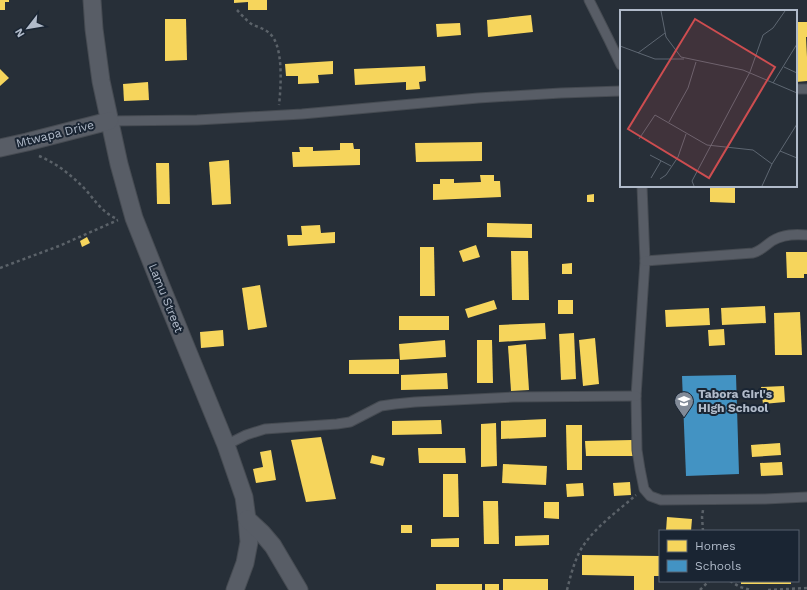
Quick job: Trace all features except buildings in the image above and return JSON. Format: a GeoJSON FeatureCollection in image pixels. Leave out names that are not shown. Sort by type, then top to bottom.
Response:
{"type":"FeatureCollection","features":[{"type":"Feature","properties":{"kind":"street","name":"Lamu Street"},"geometry":{"type":"LineString","coordinates":[[92,0],[100,74],[120,164],[126,219],[164,293],[226,445],[244,497],[249,542],[245,563],[235,590]]}},
{"type":"Feature","properties":{"kind":"street","name":"Mtwapa Drive"},"geometry":{"type":"LineString","coordinates":[[0,148],[110,120]]}},
{"type":"Feature","properties":{"kind":"street"},"geometry":{"type":"LineString","coordinates":[[247,519],[273,546],[299,590]]}},
{"type":"Feature","properties":{"kind":"lane"},"geometry":{"type":"LineString","coordinates":[[589,0],[620,63]]}},
{"type":"Feature","properties":{"kind":"lane"},"geometry":{"type":"LineString","coordinates":[[110,120],[197,120],[278,115],[478,98],[620,91]]}},
{"type":"Feature","properties":{"kind":"lane"},"geometry":{"type":"LineString","coordinates":[[642,187],[645,261],[636,396],[637,450],[644,488],[650,496],[660,500],[807,497]]}},
{"type":"Feature","properties":{"kind":"lane"},"geometry":{"type":"LineString","coordinates":[[645,261],[754,254],[773,240],[782,236],[793,234],[807,235]]}},
{"type":"Feature","properties":{"kind":"lane"},"geometry":{"type":"LineString","coordinates":[[226,445],[246,435],[265,429],[350,422],[381,406],[395,404],[421,401],[513,397],[636,396]]}},
{"type":"Feature","properties":{"kind":"path"},"geometry":{"type":"LineString","coordinates":[[236,10],[249,22],[270,33],[277,44],[279,51],[280,82],[278,115]]}},
{"type":"Feature","properties":{"kind":"path"},"geometry":{"type":"LineString","coordinates":[[36,155],[46,159],[67,173],[85,189],[111,217],[126,219]]}},
{"type":"Feature","properties":{"kind":"path"},"geometry":{"type":"LineString","coordinates":[[0,268],[126,219]]}},
{"type":"Feature","properties":{"kind":"path"},"geometry":{"type":"LineString","coordinates":[[567,590],[578,554],[586,541],[644,488]]}},
{"type":"Feature","properties":{"kind":"path"},"geometry":{"type":"LineString","coordinates":[[703,530],[702,517],[705,500]]}},
{"type":"Feature","properties":{"kind":"path"},"geometry":{"type":"LineString","coordinates":[[700,590],[707,582]]}},
{"type":"Feature","properties":{"kind":"path"},"geometry":{"type":"LineString","coordinates":[[732,582],[740,587],[751,590]]}},
{"type":"Feature","properties":{"kind":"path"},"geometry":{"type":"LineString","coordinates":[[768,590],[807,588]]}},
{"type":"Feature","properties":{"kind":"place","name":"Tabora Girl's High School"},"geometry":{"type":"Point","coordinates":[684,418]}}]}
